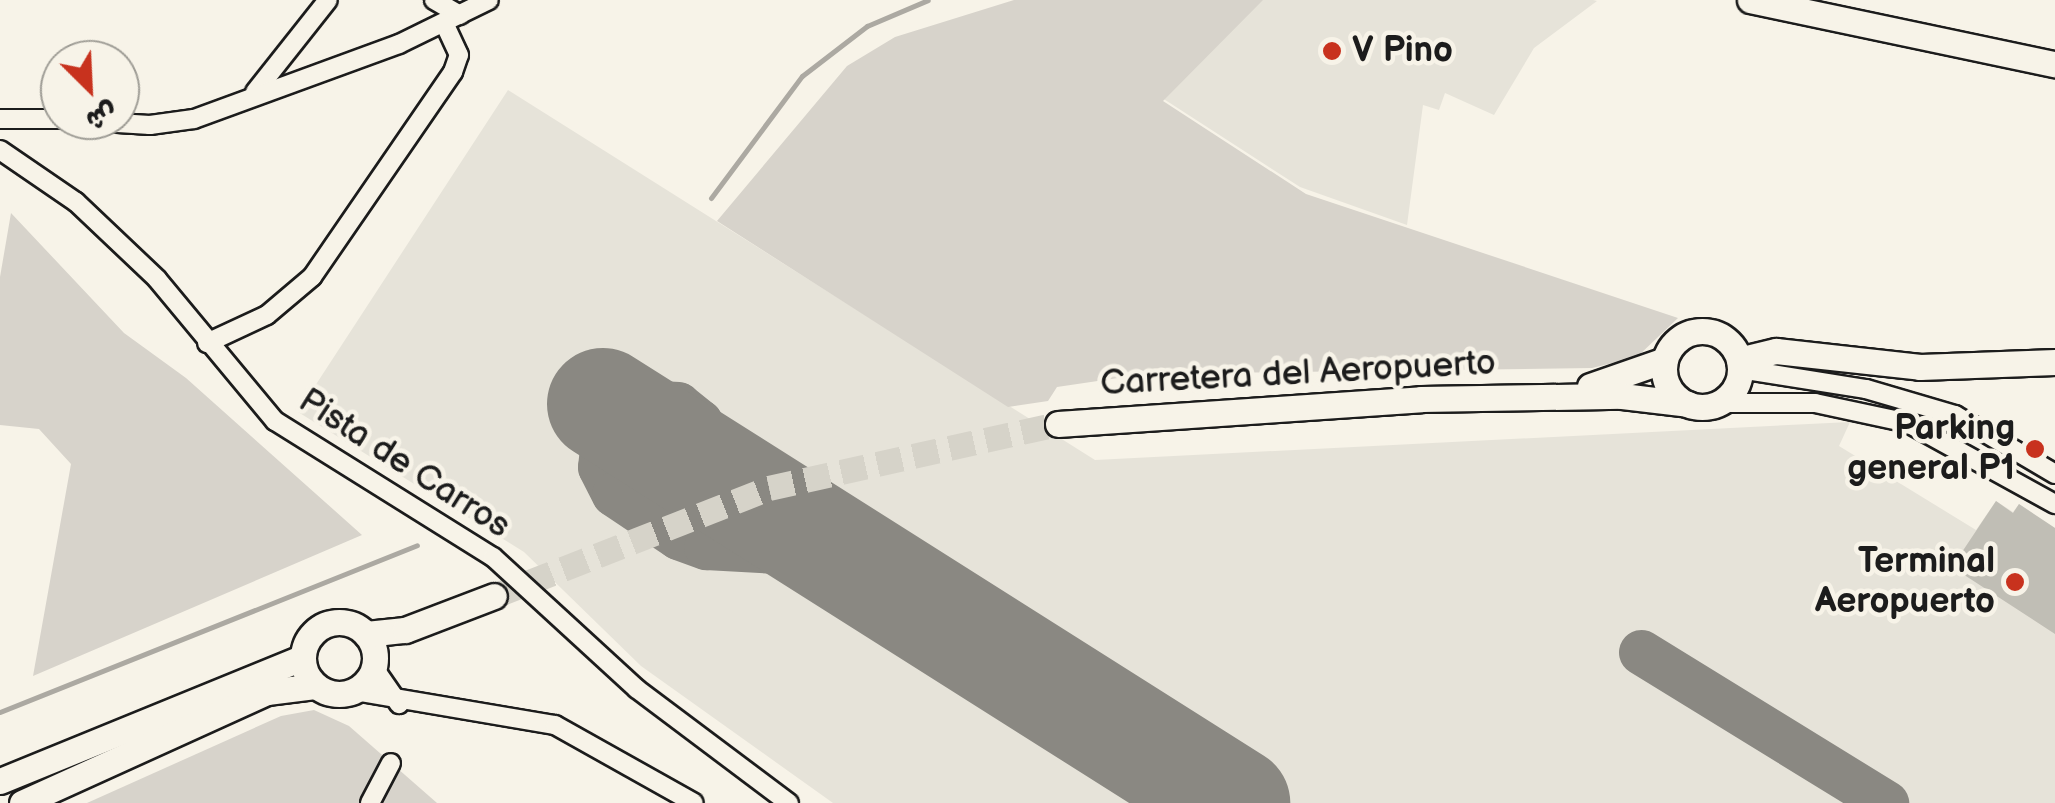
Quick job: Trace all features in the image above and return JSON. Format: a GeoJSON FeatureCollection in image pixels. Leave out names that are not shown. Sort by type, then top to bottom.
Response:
{"type":"FeatureCollection","features":[{"type":"Feature","properties":{"kind":"main road"},"geometry":{"type":"LineString","coordinates":[[1750,0],[2055,64]]}},
{"type":"Feature","properties":{"kind":"main road"},"geometry":{"type":"LineString","coordinates":[[1789,352],[1740,365],[1720,402],[1688,404],[1671,391],[1665,360],[1686,334],[1720,334],[1789,352],[1920,367],[2055,362]]}},
{"type":"Feature","properties":{"kind":"main road"},"geometry":{"type":"LineString","coordinates":[[1720,334],[1740,365]]}},
{"type":"Feature","properties":{"kind":"main road","name":"Carretera del Aeropuerto"},"geometry":{"type":"LineString","coordinates":[[1541,396],[1618,380],[1665,360]]}},
{"type":"Feature","properties":{"kind":"main road","name":"Carretera del Aeropuerto"},"geometry":{"type":"LineString","coordinates":[[1058,424],[1541,396],[1688,404]]}},
{"type":"Feature","properties":{"kind":"main road"},"geometry":{"type":"LineString","coordinates":[[22,803],[267,692],[314,686],[354,692],[372,652],[405,630],[494,596]]}},
{"type":"Feature","properties":{"kind":"main road"},"geometry":{"type":"LineString","coordinates":[[314,686],[302,658],[310,636],[329,623],[372,652]]}},
{"type":"Feature","properties":{"kind":"main road"},"geometry":{"type":"LineString","coordinates":[[0,781],[302,658]]}},
{"type":"Feature","properties":{"kind":"street"},"geometry":{"type":"LineString","coordinates":[[255,92],[328,0]]}},
{"type":"Feature","properties":{"kind":"street"},"geometry":{"type":"LineString","coordinates":[[207,343],[266,315],[312,276],[454,72],[458,48],[452,19],[434,0]]}},
{"type":"Feature","properties":{"kind":"street"},"geometry":{"type":"LineString","coordinates":[[140,121],[177,122],[452,19],[489,0]]}},
{"type":"Feature","properties":{"kind":"street"},"geometry":{"type":"LineString","coordinates":[[0,119],[40,119]]}},
{"type":"Feature","properties":{"kind":"street","name":"Pista de Carros"},"geometry":{"type":"LineString","coordinates":[[5,152],[76,202],[158,279],[275,421],[493,557],[637,688],[789,803]]}},
{"type":"Feature","properties":{"kind":"street"},"geometry":{"type":"LineString","coordinates":[[1740,365],[1866,389],[1955,414],[2048,470],[2028,488]]}},
{"type":"Feature","properties":{"kind":"street"},"geometry":{"type":"LineString","coordinates":[[1720,402],[1783,400],[1878,414],[1937,435],[2055,504]]}},
{"type":"Feature","properties":{"kind":"street"},"geometry":{"type":"LineString","coordinates":[[372,652],[400,704]]}},
{"type":"Feature","properties":{"kind":"street"},"geometry":{"type":"LineString","coordinates":[[354,692],[400,704],[554,725],[694,803]]}},
{"type":"Feature","properties":{"kind":"street"},"geometry":{"type":"LineString","coordinates":[[370,803],[391,763]]}},
{"type":"Feature","properties":{"kind":"shaded area"},"geometry":{"type":"Polygon","coordinates":[[[1014,0],[1263,0],[1163,101],[1306,194],[1678,318],[1637,357],[1592,368],[1145,374],[1057,387],[1048,401],[1008,407],[717,221],[847,66],[895,37],[1014,0]]]}},
{"type":"Feature","properties":{"kind":"shaded area"},"geometry":{"type":"Polygon","coordinates":[[[1249,0],[1597,1],[1534,48],[1494,115],[1445,93],[1439,110],[1423,105],[1407,225],[1300,187],[1156,94],[1249,0]]]}},
{"type":"Feature","properties":{"kind":"shaded area"},"geometry":{"type":"Polygon","coordinates":[[[508,90],[1095,460],[1850,422],[1839,446],[1976,530],[1996,501],[2013,512],[2019,504],[2055,528],[2055,803],[833,803],[641,666],[524,552],[298,412],[508,90]]]}},
{"type":"Feature","properties":{"kind":"shaded area"},"geometry":{"type":"Polygon","coordinates":[[[11,213],[124,333],[186,378],[362,535],[33,676],[71,464],[39,429],[0,425],[0,277],[11,213]]]}},
{"type":"Feature","properties":{"kind":"shaded area"},"geometry":{"type":"Polygon","coordinates":[[[314,710],[349,726],[437,803],[87,803],[281,716],[314,710]]]}},
{"type":"Feature","properties":{"kind":"building","name":"Terminal Aeropuerto"},"geometry":{"type":"Polygon","coordinates":[[[1996,501],[2013,513],[2019,504],[2055,528],[2055,634],[1952,567],[1996,501]]]}},
{"type":"Feature","properties":{"kind":"waterway"},"geometry":{"type":"LineString","coordinates":[[711,198],[802,76],[867,26],[928,0]]}},
{"type":"Feature","properties":{"kind":"waterway"},"geometry":{"type":"LineString","coordinates":[[0,712],[417,545]]}},
{"type":"Feature","properties":{"kind":"taxiway"},"geometry":{"type":"LineString","coordinates":[[727,483],[700,422],[678,404],[639,402],[603,439],[600,467],[614,494],[678,537],[706,547],[828,554],[884,582]]}},
{"type":"Feature","properties":{"kind":"taxiway"},"geometry":{"type":"LineString","coordinates":[[1641,652],[1886,803]]}},
{"type":"Feature","properties":{"kind":"runway"},"geometry":{"type":"LineString","coordinates":[[603,404],[1234,803]]}},
{"type":"Feature","properties":{"kind":"tunnel"},"geometry":{"type":"LineString","coordinates":[[494,596],[769,488],[1058,424]]}},
{"type":"Feature","properties":{"kind":"place","name":"V Pino"},"geometry":{"type":"Point","coordinates":[1332,51]}},
{"type":"Feature","properties":{"kind":"place","name":"Parking general P1"},"geometry":{"type":"Point","coordinates":[2035,449]}},
{"type":"Feature","properties":{"kind":"place","name":"Terminal Aeropuerto"},"geometry":{"type":"Point","coordinates":[2015,582]}}]}
